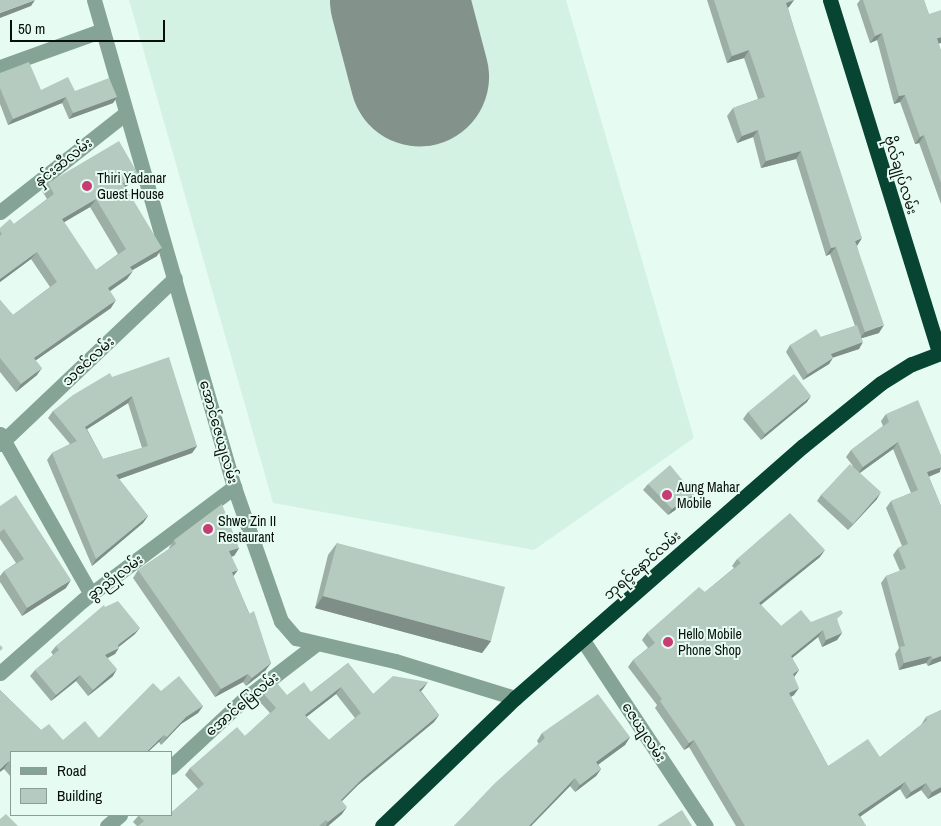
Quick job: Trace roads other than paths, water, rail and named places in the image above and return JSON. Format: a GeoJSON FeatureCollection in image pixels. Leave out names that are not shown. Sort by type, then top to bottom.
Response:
{"type":"FeatureCollection","features":[{"type":"Feature","properties":{"kind":"highway","name":"ဗိုလ်ချုပ်လမ်း"},"geometry":{"type":"LineString","coordinates":[[830,0],[940,355]]}},
{"type":"Feature","properties":{"kind":"highway","name":"ဘုရင့်နောင်လမ်း"},"geometry":{"type":"LineString","coordinates":[[382,826],[515,698],[881,383],[912,364],[940,355]]}},
{"type":"Feature","properties":{"kind":"street","name":"အောင်ဇေယျလမ်း"},"geometry":{"type":"LineString","coordinates":[[94,0],[234,487],[281,621],[296,638],[395,661],[515,698]]}},
{"type":"Feature","properties":{"kind":"street"},"geometry":{"type":"LineString","coordinates":[[0,67],[103,30]]}},
{"type":"Feature","properties":{"kind":"street","name":"နှင်းဆီလမ်း"},"geometry":{"type":"LineString","coordinates":[[0,212],[126,113]]}},
{"type":"Feature","properties":{"kind":"street","name":"သဇင်လမ်း"},"geometry":{"type":"LineString","coordinates":[[1,439],[175,278]]}},
{"type":"Feature","properties":{"kind":"street"},"geometry":{"type":"LineString","coordinates":[[1,439],[91,594]]}},
{"type":"Feature","properties":{"kind":"street","name":"ခွာညိုလမ်း"},"geometry":{"type":"LineString","coordinates":[[0,673],[91,594],[234,487]]}},
{"type":"Feature","properties":{"kind":"street","name":"ဇေယျလမ်း"},"geometry":{"type":"LineString","coordinates":[[582,639],[706,826]]}},
{"type":"Feature","properties":{"kind":"street","name":"အောင်မြေလမ်း"},"geometry":{"type":"LineString","coordinates":[[172,766],[244,700],[316,644]]}},
{"type":"Feature","properties":{"kind":"street"},"geometry":{"type":"LineString","coordinates":[[107,826],[119,816]]}},
{"type":"Feature","properties":{"kind":"place","name":"Thiri Yadanar Guest House"},"geometry":{"type":"Point","coordinates":[87,186]}},
{"type":"Feature","properties":{"kind":"place","name":"Aung Mahar Mobile"},"geometry":{"type":"Point","coordinates":[667,495]}},
{"type":"Feature","properties":{"kind":"place","name":"Shwe Zin II Restaurant"},"geometry":{"type":"Point","coordinates":[208,529]}},
{"type":"Feature","properties":{"kind":"place","name":"Hello Mobile Phone Shop"},"geometry":{"type":"Point","coordinates":[668,642]}}]}
